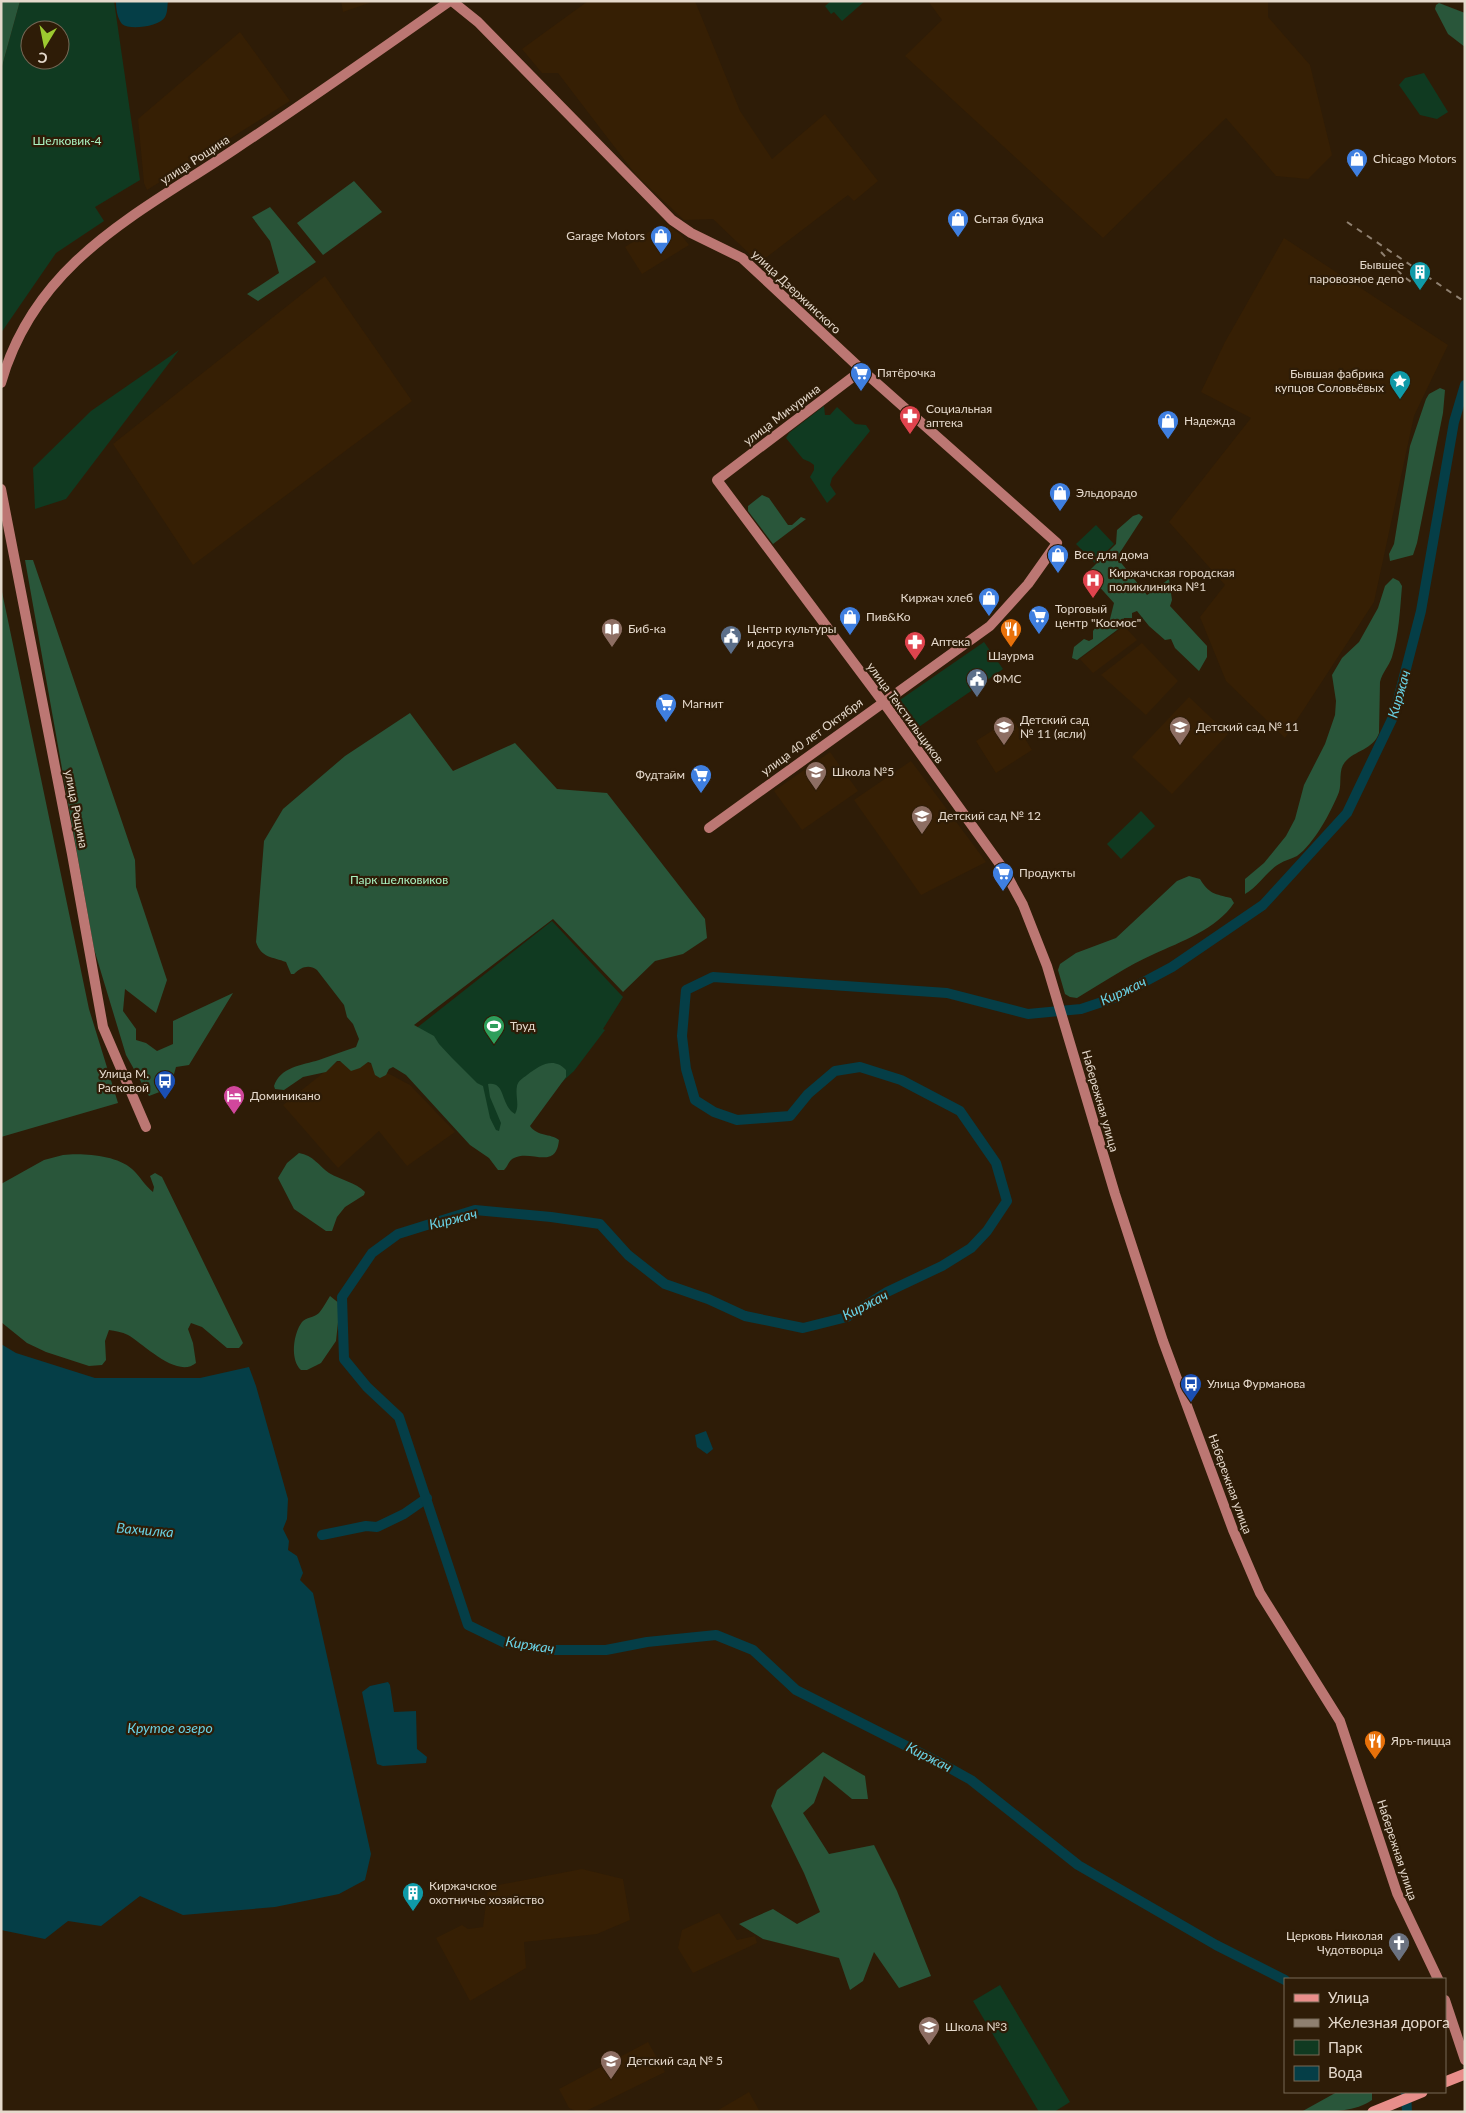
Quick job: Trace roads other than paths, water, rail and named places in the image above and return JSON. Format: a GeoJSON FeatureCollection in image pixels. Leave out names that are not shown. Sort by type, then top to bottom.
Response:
{"type":"FeatureCollection","features":[{"type":"Feature","properties":{"kind":"main road"},"geometry":{"type":"LineString","coordinates":[[1446,2082],[1465,2074]]}},
{"type":"Feature","properties":{"kind":"main road"},"geometry":{"type":"LineString","coordinates":[[1375,2111],[1420,2093]]}},
{"type":"Feature","properties":{"kind":"street","name":"улица Дзержинского"},"geometry":{"type":"LineString","coordinates":[[451,1],[484,28],[672,220],[698,237],[742,258],[862,370],[1057,543]]}},
{"type":"Feature","properties":{"kind":"street","name":"улица Рощина"},"geometry":{"type":"LineString","coordinates":[[1,383],[18,335],[44,296],[83,254],[115,227],[234,150],[451,1]]}},
{"type":"Feature","properties":{"kind":"street","name":"улица Мичурина"},"geometry":{"type":"LineString","coordinates":[[716,480],[862,370]]}},
{"type":"Feature","properties":{"kind":"street","name":"улица Текстильщиков"},"geometry":{"type":"LineString","coordinates":[[716,480],[883,702],[1004,870],[1023,905],[1049,974]]}},
{"type":"Feature","properties":{"kind":"street","name":"улица Рощина"},"geometry":{"type":"LineString","coordinates":[[1,489],[72,854],[103,1027],[146,1127]]}},
{"type":"Feature","properties":{"kind":"street","name":"улица 40 лет Октября"},"geometry":{"type":"LineString","coordinates":[[709,828],[990,626],[1028,584],[1057,543]]}},
{"type":"Feature","properties":{"kind":"street","name":"Набережная улица"},"geometry":{"type":"LineString","coordinates":[[1049,974],[1115,1194],[1163,1341],[1233,1530],[1260,1593],[1340,1721],[1397,1893],[1438,1978]]}},
{"type":"Feature","properties":{"kind":"street"},"geometry":{"type":"LineString","coordinates":[[1446,2003],[1465,2060]]}},
{"type":"Feature","properties":{"kind":"water"},"geometry":{"type":"Polygon","coordinates":[[[116,1],[168,1],[167,13],[162,20],[151,25],[126,26],[119,19],[116,1]]]}},
{"type":"Feature","properties":{"kind":"water","name":"Крутое озеро"},"geometry":{"type":"Polygon","coordinates":[[[1,1344],[16,1353],[95,1378],[200,1378],[249,1367],[288,1499],[287,1519],[283,1529],[289,1541],[288,1550],[297,1556],[303,1573],[300,1580],[313,1593],[371,1854],[365,1880],[339,1894],[275,1907],[183,1915],[140,1896],[101,1926],[68,1921],[45,1939],[1,1930],[1,1344]]]}},
{"type":"Feature","properties":{"kind":"water"},"geometry":{"type":"Polygon","coordinates":[[[706,1431],[713,1449],[707,1454],[697,1447],[695,1435],[706,1431]]]}},
{"type":"Feature","properties":{"kind":"water"},"geometry":{"type":"Polygon","coordinates":[[[388,1682],[394,1712],[416,1711],[417,1749],[427,1757],[426,1763],[383,1766],[377,1764],[362,1692],[370,1686],[388,1682]]]}},
{"type":"Feature","properties":{"kind":"waterway","name":"Киржач"},"geometry":{"type":"LineString","coordinates":[[1284,1979],[1216,1945],[1078,1865],[971,1780],[796,1690],[753,1650],[716,1635],[647,1642],[606,1650],[551,1650],[505,1643],[468,1625],[399,1417],[367,1387],[344,1359],[342,1297],[372,1253],[398,1234],[475,1210],[551,1217],[600,1224],[628,1255],[665,1284],[708,1299],[745,1316],[803,1328],[847,1317],[887,1292],[942,1266],[971,1248],[987,1231],[1007,1201],[996,1163],[960,1111],[901,1080],[860,1067],[835,1071],[808,1094],[790,1116],[737,1120],[714,1112],[695,1100],[686,1069],[682,1036],[686,990],[713,977],[947,993],[1028,1014],[1081,1009],[1114,998],[1172,967],[1263,905],[1347,813],[1394,715],[1421,611],[1454,422],[1465,385]]}},
{"type":"Feature","properties":{"kind":"waterway","name":"Вахчилка"},"geometry":{"type":"LineString","coordinates":[[322,1535],[366,1526],[377,1527],[404,1514],[427,1498]]}},
{"type":"Feature","properties":{"kind":"waterway","name":"Киржач"},"geometry":{"type":"LineString","coordinates":[[1406,2093],[1407,2112]]}},
{"type":"Feature","properties":{"kind":"railway"},"geometry":{"type":"LineString","coordinates":[[1347,222],[1465,302]]}},
{"type":"Feature","properties":{"kind":"railway"},"geometry":{"type":"LineString","coordinates":[[1381,252],[1403,276],[1415,285]]}},
{"type":"Feature","properties":{"kind":"place","name":"Chicago Motors"},"geometry":{"type":"Point","coordinates":[1357,178]}},
{"type":"Feature","properties":{"kind":"place","name":"Сытая будка"},"geometry":{"type":"Point","coordinates":[958,238]}},
{"type":"Feature","properties":{"kind":"place","name":"Garage Motors"},"geometry":{"type":"Point","coordinates":[661,255]}},
{"type":"Feature","properties":{"kind":"place","name":"Бывшее паровозное депо"},"geometry":{"type":"Point","coordinates":[1420,291]}},
{"type":"Feature","properties":{"kind":"place","name":"Пятёрочка"},"geometry":{"type":"Point","coordinates":[861,392]}},
{"type":"Feature","properties":{"kind":"place","name":"Бывшая фабрика купцов Соловьёвых"},"geometry":{"type":"Point","coordinates":[1400,400]}},
{"type":"Feature","properties":{"kind":"place","name":"Социальная аптека"},"geometry":{"type":"Point","coordinates":[910,435]}},
{"type":"Feature","properties":{"kind":"place","name":"Надежда"},"geometry":{"type":"Point","coordinates":[1168,440]}},
{"type":"Feature","properties":{"kind":"place","name":"Эльдорадо"},"geometry":{"type":"Point","coordinates":[1060,512]}},
{"type":"Feature","properties":{"kind":"place","name":"Все для дома"},"geometry":{"type":"Point","coordinates":[1058,574]}},
{"type":"Feature","properties":{"kind":"place","name":"Киржачская городская поликлиника №1"},"geometry":{"type":"Point","coordinates":[1093,599]}},
{"type":"Feature","properties":{"kind":"place","name":"Киржач хлеб"},"geometry":{"type":"Point","coordinates":[989,617]}},
{"type":"Feature","properties":{"kind":"place","name":"Торговый центр \"Космос\""},"geometry":{"type":"Point","coordinates":[1039,635]}},
{"type":"Feature","properties":{"kind":"place","name":"Пив&Ко"},"geometry":{"type":"Point","coordinates":[850,636]}},
{"type":"Feature","properties":{"kind":"place","name":"Биб-ка"},"geometry":{"type":"Point","coordinates":[612,648]}},
{"type":"Feature","properties":{"kind":"place","name":"Шаурма"},"geometry":{"type":"Point","coordinates":[1011,648]}},
{"type":"Feature","properties":{"kind":"place","name":"Центр культуры и досуга"},"geometry":{"type":"Point","coordinates":[731,655]}},
{"type":"Feature","properties":{"kind":"place","name":"Аптека"},"geometry":{"type":"Point","coordinates":[915,661]}},
{"type":"Feature","properties":{"kind":"place","name":"ФМС"},"geometry":{"type":"Point","coordinates":[977,698]}},
{"type":"Feature","properties":{"kind":"place","name":"Магнит"},"geometry":{"type":"Point","coordinates":[666,723]}},
{"type":"Feature","properties":{"kind":"place","name":"Детский сад № 11 (ясли)"},"geometry":{"type":"Point","coordinates":[1004,746]}},
{"type":"Feature","properties":{"kind":"place","name":"Детский сад № 11"},"geometry":{"type":"Point","coordinates":[1180,746]}},
{"type":"Feature","properties":{"kind":"place","name":"Школа №5"},"geometry":{"type":"Point","coordinates":[816,791]}},
{"type":"Feature","properties":{"kind":"place","name":"Фудтайм"},"geometry":{"type":"Point","coordinates":[701,794]}},
{"type":"Feature","properties":{"kind":"place","name":"Детский сад № 12"},"geometry":{"type":"Point","coordinates":[922,835]}},
{"type":"Feature","properties":{"kind":"place","name":"Продукты"},"geometry":{"type":"Point","coordinates":[1003,892]}},
{"type":"Feature","properties":{"kind":"place","name":"Труд"},"geometry":{"type":"Point","coordinates":[494,1045]}},
{"type":"Feature","properties":{"kind":"place","name":"Улица М. Расковой"},"geometry":{"type":"Point","coordinates":[165,1100]}},
{"type":"Feature","properties":{"kind":"place","name":"Доминикано"},"geometry":{"type":"Point","coordinates":[234,1115]}},
{"type":"Feature","properties":{"kind":"place","name":"Улица Фурманова"},"geometry":{"type":"Point","coordinates":[1191,1403]}},
{"type":"Feature","properties":{"kind":"place","name":"Яръ-пицца"},"geometry":{"type":"Point","coordinates":[1375,1760]}},
{"type":"Feature","properties":{"kind":"place","name":"Киржачское охотничье хозяйство"},"geometry":{"type":"Point","coordinates":[413,1912]}},
{"type":"Feature","properties":{"kind":"place","name":"Церковь Николая Чудотворца"},"geometry":{"type":"Point","coordinates":[1399,1962]}},
{"type":"Feature","properties":{"kind":"place","name":"Школа №3"},"geometry":{"type":"Point","coordinates":[929,2046]}},
{"type":"Feature","properties":{"kind":"place","name":"Детский сад № 5"},"geometry":{"type":"Point","coordinates":[611,2080]}},
{"type":"Feature","properties":{"kind":"park label","name":"Шелковик-4"},"geometry":{"type":"Point","coordinates":[67,141]}},
{"type":"Feature","properties":{"kind":"park label","name":"Парк шелковиков"},"geometry":{"type":"Point","coordinates":[399,880]}}]}
